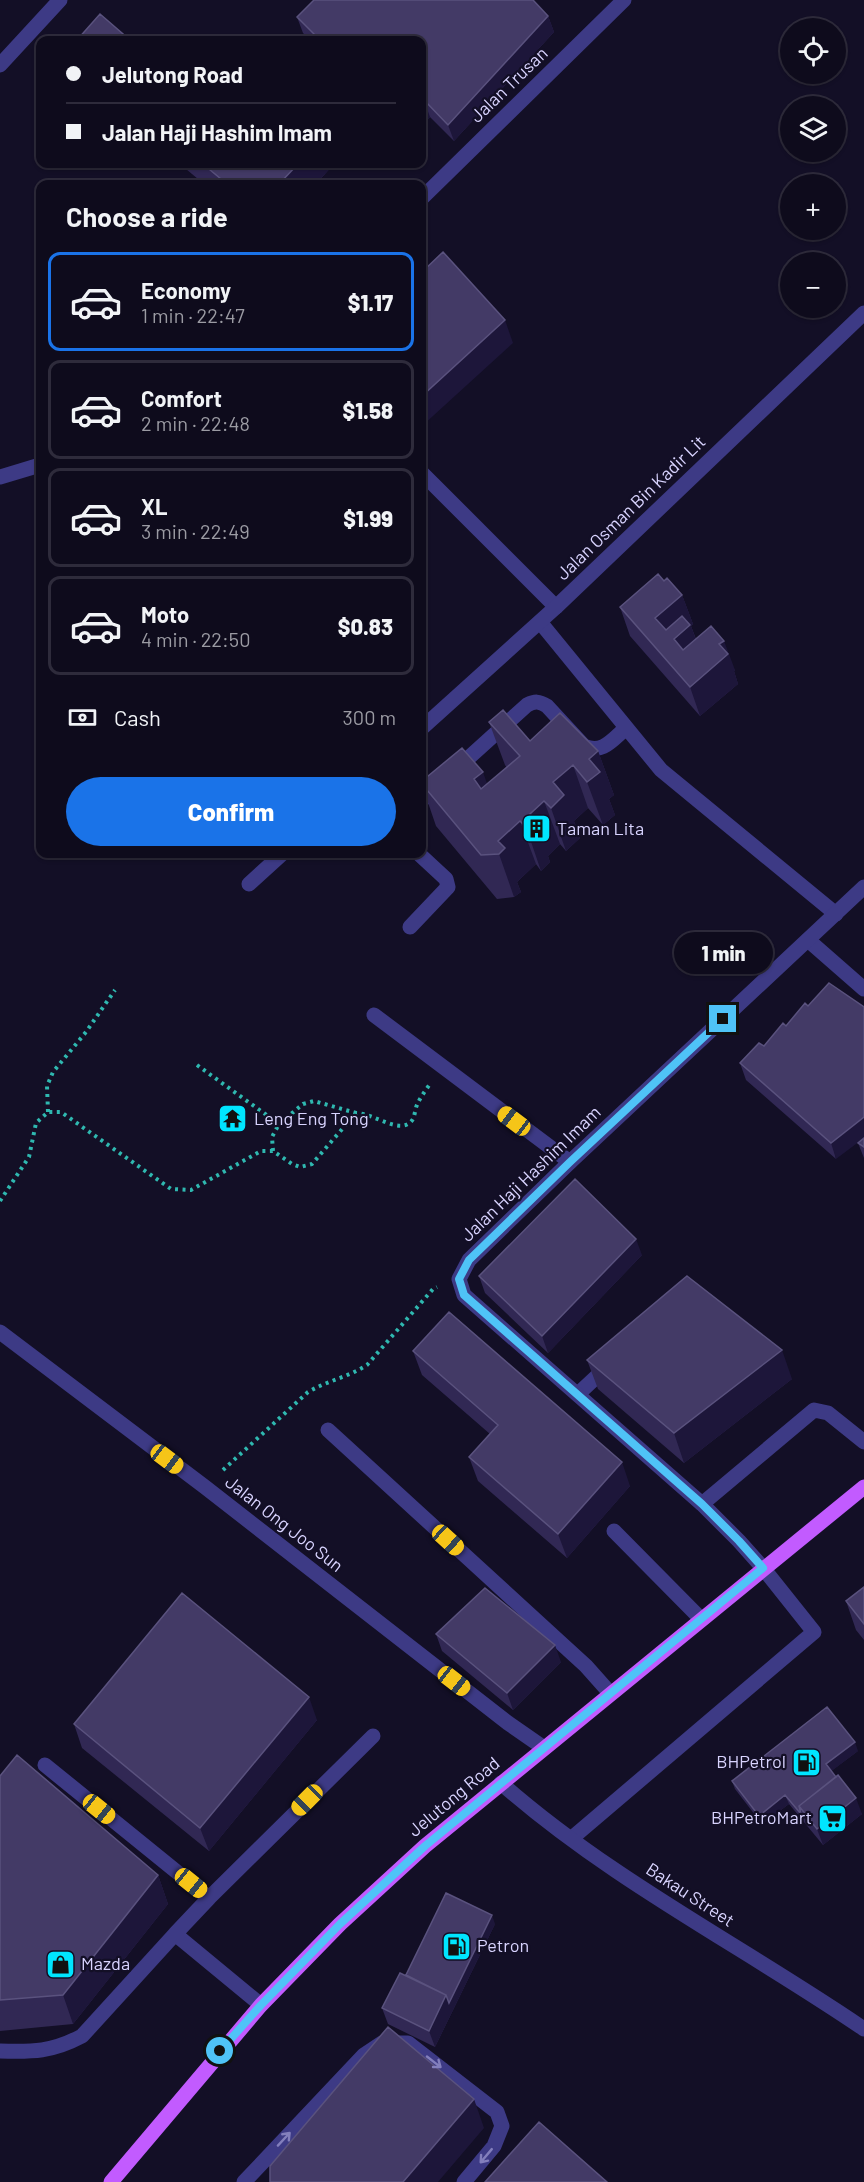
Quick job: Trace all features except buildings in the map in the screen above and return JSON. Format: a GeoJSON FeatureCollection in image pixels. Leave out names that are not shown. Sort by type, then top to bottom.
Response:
{"type":"FeatureCollection","features":[{"type":"Feature","properties":{"kind":"main road","name":"Jelutong Road"},"geometry":{"type":"LineString","coordinates":[[111,2182],[261,2005],[348,1916],[425,1846],[763,1568],[864,1488]]}},
{"type":"Feature","properties":{"kind":"street"},"geometry":{"type":"LineString","coordinates":[[0,65],[60,0]]}},
{"type":"Feature","properties":{"kind":"street","name":"Jalan Trusan"},"geometry":{"type":"LineString","coordinates":[[426,194],[624,0]]}},
{"type":"Feature","properties":{"kind":"street","name":"Jalan Osman Bin Kadir Lit"},"geometry":{"type":"LineString","coordinates":[[426,724],[556,607],[864,313]]}},
{"type":"Feature","properties":{"kind":"street"},"geometry":{"type":"LineString","coordinates":[[0,477],[36,466]]}},
{"type":"Feature","properties":{"kind":"street"},"geometry":{"type":"LineString","coordinates":[[426,477],[556,607]]}},
{"type":"Feature","properties":{"kind":"street"},"geometry":{"type":"LineString","coordinates":[[540,622],[661,771],[836,914]]}},
{"type":"Feature","properties":{"kind":"street"},"geometry":{"type":"LineString","coordinates":[[426,796],[533,702],[541,702],[547,706],[584,746],[592,750],[603,748],[626,728]]}},
{"type":"Feature","properties":{"kind":"street"},"geometry":{"type":"LineString","coordinates":[[249,884],[278,858]]}},
{"type":"Feature","properties":{"kind":"street"},"geometry":{"type":"LineString","coordinates":[[410,927],[448,887],[446,879],[423,858]]}},
{"type":"Feature","properties":{"kind":"street","name":"Jalan Haji Hashim Imam"},"geometry":{"type":"LineString","coordinates":[[459,1279],[469,1260],[570,1162],[864,887]]}},
{"type":"Feature","properties":{"kind":"street"},"geometry":{"type":"LineString","coordinates":[[808,940],[864,989]]}},
{"type":"Feature","properties":{"kind":"street"},"geometry":{"type":"LineString","coordinates":[[374,1015],[570,1162]]}},
{"type":"Feature","properties":{"kind":"street"},"geometry":{"type":"LineString","coordinates":[[459,1279],[464,1295],[702,1504],[763,1568],[814,1632],[572,1838]]}},
{"type":"Feature","properties":{"kind":"street","name":"Jalan Ong Joo Sun"},"geometry":{"type":"LineString","coordinates":[[0,1332],[205,1487],[508,1723],[544,1748]]}},
{"type":"Feature","properties":{"kind":"street"},"geometry":{"type":"LineString","coordinates":[[578,1394],[621,1353]]}},
{"type":"Feature","properties":{"kind":"street"},"geometry":{"type":"LineString","coordinates":[[702,1504],[814,1410],[828,1413],[864,1442]]}},
{"type":"Feature","properties":{"kind":"street"},"geometry":{"type":"LineString","coordinates":[[328,1430],[586,1666],[610,1693]]}},
{"type":"Feature","properties":{"kind":"street"},"geometry":{"type":"LineString","coordinates":[[614,1531],[701,1619]]}},
{"type":"Feature","properties":{"kind":"street"},"geometry":{"type":"LineString","coordinates":[[0,2051],[45,2051],[66,2045],[82,2036],[209,1898],[373,1736]]}},
{"type":"Feature","properties":{"kind":"street"},"geometry":{"type":"LineString","coordinates":[[45,1765],[209,1898]]}},
{"type":"Feature","properties":{"kind":"street","name":"Bakau Street"},"geometry":{"type":"LineString","coordinates":[[501,1783],[572,1838],[675,1909],[863,2027]]}},
{"type":"Feature","properties":{"kind":"street"},"geometry":{"type":"LineString","coordinates":[[175,1934],[261,2005]]}},
{"type":"Feature","properties":{"kind":"street"},"geometry":{"type":"LineString","coordinates":[[244,2182],[364,2055],[382,2043],[408,2043],[497,2112],[502,2126],[494,2146],[464,2182]]}},
{"type":"Feature","properties":{"kind":"path"},"geometry":{"type":"LineString","coordinates":[[48,1112],[47,1086],[54,1072],[86,1032],[115,990]]}},
{"type":"Feature","properties":{"kind":"path"},"geometry":{"type":"LineString","coordinates":[[197,1065],[279,1124]]}},
{"type":"Feature","properties":{"kind":"path"},"geometry":{"type":"LineString","coordinates":[[273,1151],[272,1137],[279,1124],[303,1104],[314,1101],[356,1113],[366,1113],[395,1126],[404,1126],[413,1119],[416,1106],[441,1065]]}},
{"type":"Feature","properties":{"kind":"path"},"geometry":{"type":"LineString","coordinates":[[0,1202],[29,1157],[36,1123],[48,1112],[61,1112],[171,1189],[191,1190],[261,1151],[273,1151],[300,1167],[312,1164],[356,1113]]}},
{"type":"Feature","properties":{"kind":"path"},"geometry":{"type":"LineString","coordinates":[[205,1487],[308,1392],[320,1384],[355,1373],[367,1365],[433,1289],[459,1279]]}},
{"type":"Feature","properties":{"kind":"place","name":"Taman Lita"},"geometry":{"type":"Point","coordinates":[536,829]}},
{"type":"Feature","properties":{"kind":"place","name":"Leng Eng Tong"},"geometry":{"type":"Point","coordinates":[233,1119]}},
{"type":"Feature","properties":{"kind":"place","name":"BHPetrol"},"geometry":{"type":"Point","coordinates":[807,1762]}},
{"type":"Feature","properties":{"kind":"place","name":"BHPetroMart"},"geometry":{"type":"Point","coordinates":[833,1818]}},
{"type":"Feature","properties":{"kind":"place","name":"Petron"},"geometry":{"type":"Point","coordinates":[456,1946]}},
{"type":"Feature","properties":{"kind":"place","name":"Mazda"},"geometry":{"type":"Point","coordinates":[60,1964]}},
{"type":"Feature","properties":{"kind":"route"},"geometry":{"type":"LineString","coordinates":[[220,2051],[340,1924],[425,1846],[763,1568],[702,1504],[464,1295],[459,1279],[469,1260],[723,1019]]}}]}
